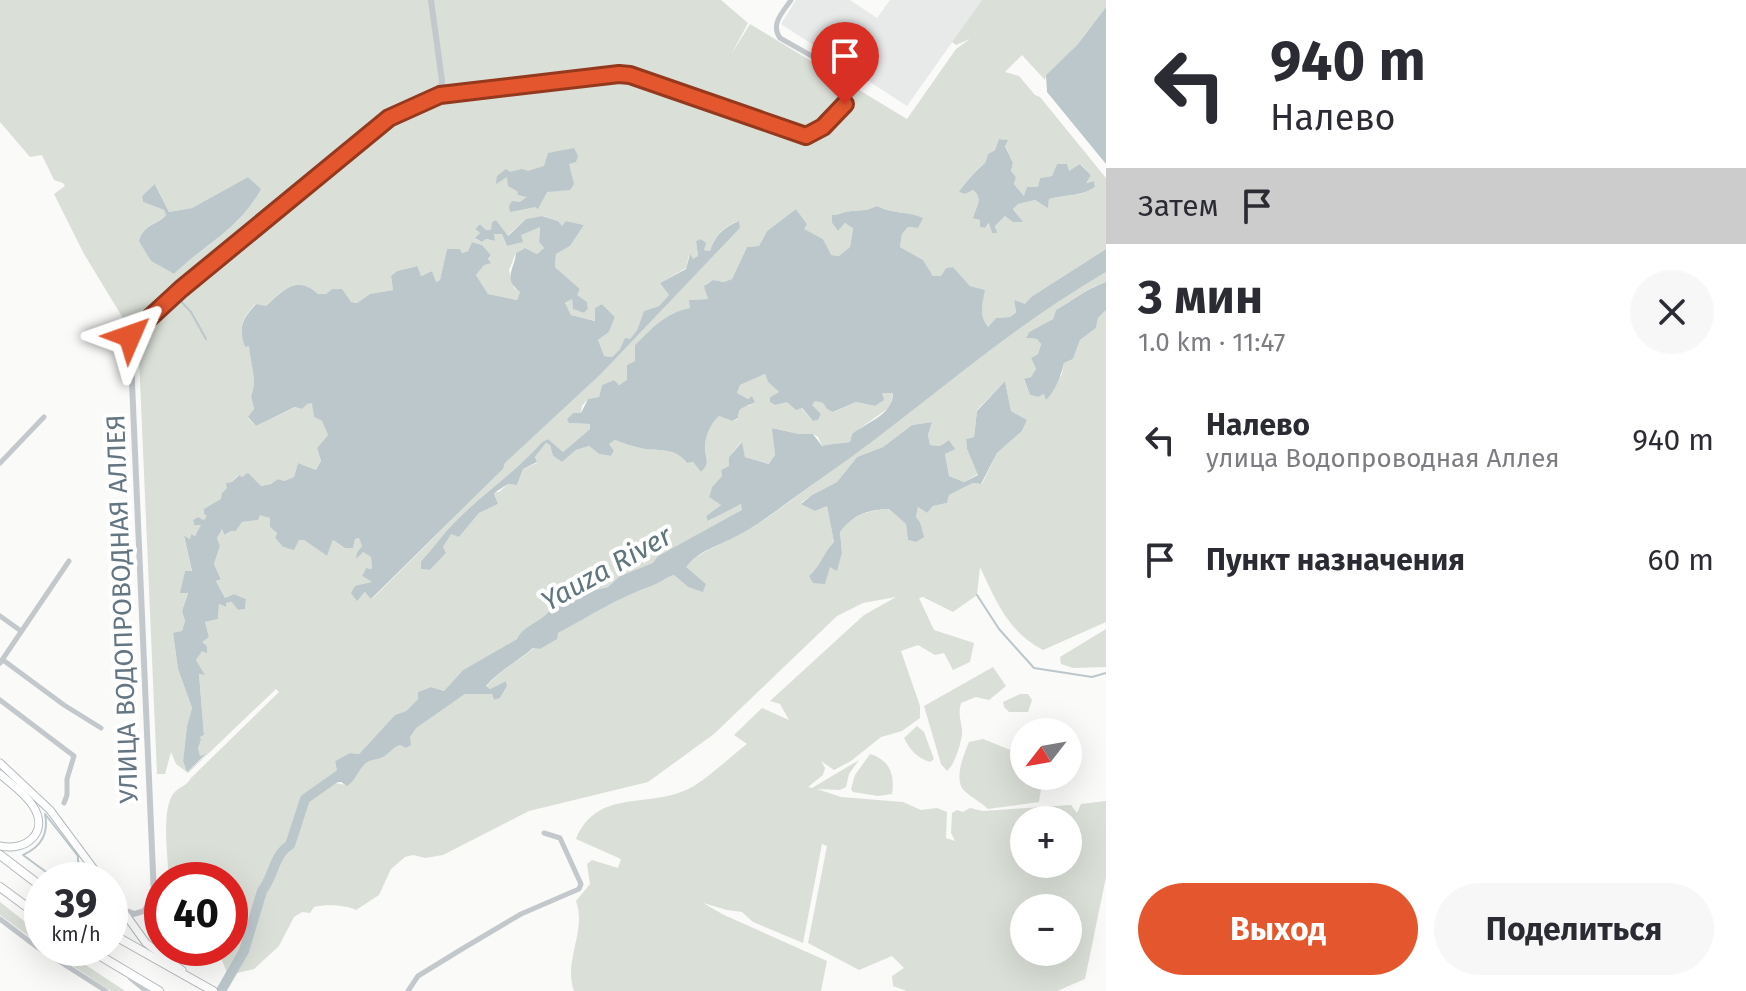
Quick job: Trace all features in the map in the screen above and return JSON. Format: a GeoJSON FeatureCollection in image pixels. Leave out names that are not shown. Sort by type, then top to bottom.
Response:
{"type":"FeatureCollection","features":[{"type":"Feature","properties":{"kind":"highway"},"geometry":{"type":"LineString","coordinates":[[0,855],[24,873]]}},
{"type":"Feature","properties":{"kind":"highway"},"geometry":{"type":"LineString","coordinates":[[0,887],[24,905]]}},
{"type":"Feature","properties":{"kind":"highway"},"geometry":{"type":"LineString","coordinates":[[128,943],[209,989]]}},
{"type":"Feature","properties":{"kind":"highway"},"geometry":{"type":"LineString","coordinates":[[115,966],[159,991]]}},
{"type":"Feature","properties":{"kind":"main road"},"geometry":{"type":"LineString","coordinates":[[0,763],[50,810],[89,862]]}},
{"type":"Feature","properties":{"kind":"main road"},"geometry":{"type":"LineString","coordinates":[[0,774],[27,798],[39,822],[35,836],[26,845],[11,848],[0,846]]}},
{"type":"Feature","properties":{"kind":"main road"},"geometry":{"type":"LineString","coordinates":[[128,919],[144,940]]}},
{"type":"Feature","properties":{"kind":"main road"},"geometry":{"type":"LineString","coordinates":[[176,966],[209,989]]}},
{"type":"Feature","properties":{"kind":"street"},"geometry":{"type":"LineString","coordinates":[[431,0],[442,81],[440,95]]}},
{"type":"Feature","properties":{"kind":"street","name":"УЛИЦА ВОДОПРОВОДНАЯ АЛЛЕЯ"},"geometry":{"type":"LineString","coordinates":[[153,862],[130,336],[181,289],[389,118],[440,95],[630,75],[806,136],[823,127],[861,84],[780,38],[775,25],[791,0]]}},
{"type":"Feature","properties":{"kind":"street"},"geometry":{"type":"LineString","coordinates":[[0,463],[44,417]]}},
{"type":"Feature","properties":{"kind":"street"},"geometry":{"type":"LineString","coordinates":[[69,561],[1,661],[101,728]]}},
{"type":"Feature","properties":{"kind":"street"},"geometry":{"type":"LineString","coordinates":[[0,616],[21,631]]}},
{"type":"Feature","properties":{"kind":"street"},"geometry":{"type":"LineString","coordinates":[[0,700],[74,756],[64,803]]}},
{"type":"Feature","properties":{"kind":"street"},"geometry":{"type":"LineString","coordinates":[[408,991],[418,976],[462,949],[521,914],[579,889],[581,884],[560,838],[544,833]]}},
{"type":"Feature","properties":{"kind":"street"},"geometry":{"type":"LineString","coordinates":[[0,919],[106,991]]}},
{"type":"Feature","properties":{"kind":"street"},"geometry":{"type":"LineString","coordinates":[[115,966],[147,991]]}},
{"type":"Feature","properties":{"kind":"shaded area"},"geometry":{"type":"Polygon","coordinates":[[[0,0],[721,0],[748,23],[731,55],[750,24],[907,119],[956,49],[970,39],[956,45],[952,42],[982,0],[1106,0],[1106,7],[1078,44],[1046,75],[1045,80],[1022,55],[1005,72],[1019,76],[1040,97],[1106,178],[1106,249],[1031,297],[1025,305],[1014,300],[1016,311],[1010,317],[996,318],[988,327],[982,314],[984,290],[970,286],[953,267],[946,268],[941,276],[933,276],[923,260],[900,247],[902,234],[908,227],[918,228],[922,218],[877,206],[832,215],[832,223],[838,231],[845,223],[853,227],[850,247],[839,256],[830,255],[823,239],[803,229],[807,224],[796,209],[767,231],[759,246],[747,247],[732,279],[724,282],[713,280],[705,285],[708,299],[690,300],[690,308],[666,317],[635,345],[635,361],[627,365],[628,380],[618,385],[614,380],[602,385],[599,397],[588,399],[581,413],[573,413],[568,418],[569,423],[590,424],[590,429],[563,452],[548,439],[542,442],[450,528],[421,561],[421,569],[430,570],[445,554],[443,547],[451,533],[459,537],[479,513],[498,504],[494,492],[499,492],[508,484],[517,485],[523,469],[537,463],[535,457],[546,443],[550,445],[553,456],[562,462],[576,450],[589,446],[599,454],[611,456],[614,451],[608,444],[615,440],[677,454],[687,463],[693,462],[701,472],[707,463],[706,438],[713,422],[719,416],[732,421],[738,419],[738,412],[743,406],[755,402],[752,396],[748,399],[737,393],[740,385],[765,374],[768,382],[779,392],[770,397],[770,402],[775,405],[787,401],[795,409],[801,408],[813,421],[818,420],[821,414],[811,405],[815,401],[834,412],[856,402],[875,406],[883,400],[881,393],[893,393],[890,407],[852,434],[850,442],[822,446],[813,434],[773,428],[775,455],[770,464],[745,457],[741,442],[729,457],[729,466],[721,470],[722,476],[709,496],[721,505],[706,516],[709,521],[742,504],[743,510],[658,556],[654,563],[620,576],[608,587],[546,602],[549,611],[545,615],[523,630],[517,639],[463,670],[444,691],[431,687],[418,692],[418,699],[406,711],[395,715],[359,754],[350,753],[335,761],[337,771],[329,782],[347,785],[371,760],[383,757],[400,745],[406,748],[410,745],[415,728],[465,694],[492,694],[494,700],[500,698],[507,686],[506,681],[490,689],[486,687],[503,671],[534,648],[540,649],[556,639],[557,633],[631,593],[674,575],[688,587],[703,591],[706,584],[685,567],[691,561],[772,514],[998,343],[1106,272],[1106,282],[1056,310],[1053,319],[1029,332],[1026,338],[1037,339],[1041,343],[1038,354],[1031,358],[1036,369],[1031,377],[1024,380],[1030,395],[1038,397],[1044,394],[1046,399],[1062,374],[1064,363],[1073,359],[1080,340],[1096,328],[1098,318],[1106,310],[1106,622],[1043,650],[1012,625],[980,567],[977,595],[953,612],[923,597],[919,598],[934,630],[974,643],[970,662],[953,670],[944,653],[935,655],[918,645],[901,651],[920,706],[920,718],[902,731],[881,737],[851,761],[834,770],[821,761],[825,768],[823,775],[808,787],[812,788],[859,760],[849,774],[846,787],[840,790],[817,789],[841,797],[903,802],[921,810],[937,808],[947,812],[946,838],[955,841],[951,833],[952,813],[957,810],[1010,809],[1010,878],[1082,878],[1080,806],[1106,801],[1106,877],[1085,979],[1057,991],[907,991],[893,986],[892,976],[904,968],[892,956],[859,970],[808,943],[827,846],[822,844],[803,943],[753,922],[742,912],[703,903],[827,961],[821,991],[574,991],[571,968],[579,924],[576,901],[590,884],[587,864],[592,860],[618,868],[621,859],[576,839],[585,823],[609,806],[671,795],[700,782],[747,744],[734,735],[762,708],[789,720],[780,704],[770,701],[864,615],[896,597],[863,603],[837,616],[714,734],[648,782],[529,811],[443,855],[405,857],[391,869],[379,895],[356,910],[324,906],[314,907],[310,913],[302,912],[294,917],[279,946],[254,969],[228,975],[224,966],[248,966],[248,862],[168,862],[167,812],[175,791],[187,783],[279,692],[276,689],[188,773],[176,764],[171,752],[165,774],[157,774],[138,334],[164,308],[303,193],[299,187],[176,288],[135,328],[129,328],[84,254],[54,194],[65,186],[54,180],[42,155],[30,157],[0,122],[0,0]],[[999,139],[995,150],[988,154],[985,163],[959,192],[965,194],[973,190],[976,193],[978,203],[973,217],[980,220],[980,227],[985,228],[990,223],[992,233],[996,233],[995,226],[1005,216],[1022,222],[1013,208],[1018,204],[1035,200],[1048,207],[1049,199],[1078,194],[1095,187],[1094,181],[1085,183],[1091,175],[1081,164],[1068,172],[1067,164],[1057,164],[1052,176],[1040,178],[1038,187],[1027,187],[1025,197],[1014,184],[1016,177],[1011,171],[1013,163],[1005,145],[1007,140],[999,139]],[[248,177],[192,208],[169,212],[156,185],[142,196],[143,202],[164,210],[166,215],[147,227],[140,241],[151,261],[174,274],[232,226],[260,189],[248,177]],[[543,216],[526,219],[507,236],[496,220],[492,222],[492,230],[486,230],[480,224],[475,229],[480,233],[476,239],[494,241],[494,234],[502,234],[507,246],[522,242],[520,235],[540,226],[539,242],[544,248],[537,254],[525,248],[516,253],[509,270],[514,288],[520,292],[517,300],[488,294],[476,275],[484,264],[490,263],[491,255],[482,245],[472,242],[468,251],[462,253],[460,249],[447,249],[440,280],[435,282],[432,271],[420,276],[416,266],[397,271],[391,276],[393,290],[370,294],[357,303],[351,302],[341,289],[318,294],[303,285],[290,286],[266,306],[255,304],[247,314],[242,324],[242,334],[245,347],[249,345],[254,384],[251,396],[254,409],[248,418],[256,426],[296,407],[302,409],[307,403],[313,403],[314,417],[322,421],[328,435],[317,448],[321,461],[316,470],[298,463],[294,477],[260,486],[248,474],[238,475],[227,483],[222,499],[205,509],[204,514],[208,516],[204,520],[198,517],[193,520],[194,525],[202,524],[195,536],[191,534],[190,539],[184,537],[192,572],[185,571],[181,592],[188,592],[182,611],[185,621],[182,631],[173,634],[178,669],[192,708],[183,761],[187,772],[206,755],[200,756],[198,748],[199,737],[204,735],[199,673],[204,674],[196,660],[202,650],[207,652],[207,646],[201,642],[209,637],[205,622],[218,619],[219,604],[225,607],[226,603],[233,602],[238,610],[245,609],[246,599],[234,594],[225,598],[216,581],[221,578],[214,564],[220,546],[217,538],[222,528],[226,535],[236,531],[242,522],[258,520],[259,514],[270,518],[270,527],[277,533],[275,538],[283,547],[294,549],[299,540],[304,540],[327,556],[333,540],[345,548],[353,548],[355,539],[359,537],[362,546],[356,558],[363,552],[371,557],[372,569],[366,568],[362,576],[373,582],[355,587],[352,593],[357,600],[366,592],[372,599],[503,469],[505,463],[601,374],[740,228],[738,221],[724,229],[710,251],[704,250],[705,243],[701,239],[696,241],[698,256],[693,260],[689,255],[686,268],[660,283],[669,295],[659,306],[644,311],[637,330],[630,339],[625,339],[612,357],[603,356],[598,340],[609,332],[615,317],[602,304],[595,308],[596,321],[571,315],[565,304],[572,298],[573,309],[584,313],[588,309],[587,302],[576,295],[580,289],[555,267],[556,254],[570,246],[584,225],[566,221],[562,227],[558,221],[543,216]],[[1005,381],[977,410],[974,437],[966,439],[978,474],[964,482],[949,476],[945,454],[954,448],[949,440],[940,446],[930,445],[928,435],[932,422],[912,425],[883,447],[857,457],[837,482],[801,503],[815,511],[827,506],[834,542],[810,575],[813,583],[825,583],[830,566],[837,570],[842,553],[840,532],[856,517],[889,509],[906,524],[908,540],[916,542],[923,536],[916,517],[918,507],[927,513],[933,506],[947,503],[949,495],[973,483],[982,484],[997,453],[1022,431],[1027,420],[1011,411],[1005,381]]]}},
{"type":"Feature","properties":{"kind":"shaded area"},"geometry":{"type":"Polygon","coordinates":[[[796,0],[850,0],[877,18],[890,0],[982,0],[907,106],[781,24],[796,0]]]}},
{"type":"Feature","properties":{"kind":"shaded area"},"geometry":{"type":"Polygon","coordinates":[[[1106,7],[1106,164],[1047,92],[1046,75],[1078,44],[1106,7]]]}},
{"type":"Feature","properties":{"kind":"shaded area"},"geometry":{"type":"Polygon","coordinates":[[[999,139],[1008,140],[1005,146],[1013,163],[1014,184],[1024,196],[1027,187],[1038,187],[1040,178],[1052,176],[1057,164],[1067,164],[1069,171],[1080,164],[1091,175],[1086,183],[1094,181],[1095,187],[1079,194],[1049,199],[1048,208],[1035,200],[1018,204],[1013,209],[1023,222],[1013,222],[1005,216],[995,226],[997,233],[992,233],[989,223],[985,228],[980,227],[980,220],[973,218],[978,196],[973,190],[965,194],[959,192],[985,163],[988,154],[995,150],[999,139]]]}},
{"type":"Feature","properties":{"kind":"shaded area"},"geometry":{"type":"Polygon","coordinates":[[[574,148],[578,156],[576,162],[569,164],[574,184],[570,190],[547,192],[538,209],[510,212],[512,201],[520,202],[527,197],[518,195],[508,186],[507,177],[496,184],[497,176],[506,169],[510,172],[528,171],[544,166],[548,153],[574,148]]]}},
{"type":"Feature","properties":{"kind":"shaded area"},"geometry":{"type":"Polygon","coordinates":[[[248,177],[261,189],[231,227],[174,274],[151,261],[139,241],[144,230],[166,215],[164,210],[143,202],[142,196],[155,184],[169,212],[192,208],[248,177]]]}},
{"type":"Feature","properties":{"kind":"shaded area"},"geometry":{"type":"Polygon","coordinates":[[[877,206],[923,218],[918,228],[908,227],[902,234],[900,247],[923,260],[933,276],[941,276],[946,268],[953,267],[970,286],[985,290],[982,314],[988,327],[996,318],[1010,317],[1016,312],[1014,300],[1025,304],[1031,297],[1106,249],[1106,272],[997,345],[770,515],[697,556],[686,567],[706,584],[703,592],[688,587],[674,575],[615,601],[558,633],[557,639],[540,649],[533,648],[497,676],[486,686],[490,689],[506,681],[507,686],[500,698],[494,700],[492,694],[465,694],[416,728],[410,737],[411,745],[406,748],[400,745],[383,757],[371,760],[347,786],[341,782],[329,783],[337,771],[335,761],[350,753],[359,754],[395,715],[406,711],[418,699],[418,692],[431,687],[444,691],[463,670],[517,639],[523,630],[549,611],[545,602],[608,587],[620,576],[653,563],[658,556],[742,510],[741,504],[708,521],[706,516],[721,505],[709,497],[712,487],[722,476],[721,470],[729,466],[729,457],[742,442],[745,457],[769,464],[775,455],[772,428],[813,434],[822,446],[850,442],[852,434],[889,407],[893,393],[882,393],[884,400],[875,406],[856,402],[833,412],[823,403],[815,401],[812,405],[821,414],[818,420],[813,421],[802,408],[796,410],[787,402],[775,405],[770,402],[770,397],[779,392],[768,382],[765,374],[740,385],[737,393],[748,399],[752,396],[755,402],[741,409],[738,418],[732,421],[719,416],[713,422],[705,443],[707,463],[701,472],[693,462],[687,463],[677,454],[615,440],[609,444],[614,451],[611,456],[599,454],[589,446],[576,450],[562,462],[553,456],[550,445],[546,443],[535,457],[537,462],[523,469],[517,485],[508,484],[494,493],[498,504],[479,513],[459,537],[451,534],[443,547],[446,553],[430,570],[421,569],[421,561],[450,528],[542,442],[548,439],[563,452],[590,429],[590,424],[569,423],[567,419],[573,413],[581,413],[588,399],[599,397],[602,385],[614,380],[619,385],[627,380],[627,365],[635,361],[635,345],[666,317],[690,308],[689,300],[708,299],[704,286],[713,280],[724,282],[732,279],[747,247],[759,246],[767,231],[796,209],[807,224],[804,229],[823,239],[831,255],[839,256],[850,247],[853,228],[845,223],[838,231],[832,223],[832,215],[877,206]]]}},
{"type":"Feature","properties":{"kind":"shaded area"},"geometry":{"type":"Polygon","coordinates":[[[542,216],[558,221],[562,226],[566,221],[584,225],[570,246],[556,254],[555,267],[580,289],[577,295],[587,302],[588,309],[584,313],[573,309],[572,299],[565,303],[571,315],[595,321],[595,308],[602,304],[615,317],[609,332],[598,340],[604,356],[612,357],[625,338],[630,339],[637,330],[644,311],[659,306],[669,295],[660,283],[686,269],[690,254],[693,259],[698,256],[696,241],[701,239],[706,243],[704,250],[710,251],[717,236],[725,229],[739,221],[740,228],[601,374],[505,463],[503,469],[371,599],[365,592],[357,601],[351,593],[355,586],[372,582],[362,576],[366,568],[372,569],[371,557],[363,552],[356,559],[362,546],[359,538],[355,539],[353,548],[345,548],[333,540],[327,556],[304,540],[299,540],[294,550],[283,547],[275,538],[277,533],[270,527],[270,518],[260,515],[258,520],[242,522],[236,531],[225,535],[222,529],[217,538],[220,546],[214,564],[221,579],[216,581],[225,598],[234,594],[246,599],[245,609],[238,610],[232,602],[226,603],[226,607],[219,604],[218,619],[205,622],[209,637],[202,642],[207,646],[207,653],[202,651],[196,660],[205,675],[199,674],[204,735],[200,737],[198,748],[200,756],[206,754],[187,772],[183,761],[192,708],[178,669],[173,633],[182,631],[185,621],[182,611],[188,593],[180,593],[185,571],[192,571],[184,536],[190,539],[191,534],[195,536],[201,525],[194,525],[193,520],[198,517],[204,520],[207,516],[204,509],[221,499],[227,488],[226,483],[239,475],[242,477],[248,473],[261,486],[294,477],[298,463],[316,470],[321,461],[317,448],[328,435],[322,421],[314,417],[312,403],[302,409],[295,407],[256,426],[248,417],[254,409],[251,396],[254,378],[249,346],[245,347],[242,334],[247,314],[256,304],[266,306],[290,286],[303,285],[318,294],[342,289],[351,302],[357,303],[370,294],[393,290],[391,276],[397,271],[417,266],[421,276],[432,271],[436,282],[440,280],[447,249],[460,249],[462,253],[468,251],[472,242],[482,245],[491,255],[488,259],[491,263],[484,265],[476,275],[488,294],[517,300],[520,292],[511,278],[516,253],[525,248],[537,254],[544,248],[539,242],[540,227],[521,235],[523,242],[507,246],[502,234],[494,234],[495,241],[486,239],[482,242],[475,238],[480,233],[475,229],[480,224],[491,230],[492,222],[496,220],[508,236],[526,219],[542,216]]]}},
{"type":"Feature","properties":{"kind":"shaded area"},"geometry":{"type":"Polygon","coordinates":[[[1106,282],[1106,310],[1098,318],[1096,328],[1080,340],[1073,359],[1064,363],[1057,383],[1046,400],[1044,394],[1038,397],[1030,395],[1024,379],[1031,377],[1036,369],[1031,358],[1038,354],[1041,344],[1037,339],[1026,338],[1029,332],[1053,319],[1056,310],[1106,282]]]}},
{"type":"Feature","properties":{"kind":"shaded area"},"geometry":{"type":"Polygon","coordinates":[[[1005,381],[1011,411],[1027,420],[1022,431],[997,453],[981,484],[973,483],[949,495],[947,503],[933,506],[927,513],[918,507],[916,517],[924,537],[916,542],[908,540],[906,524],[889,509],[856,517],[840,532],[842,553],[837,571],[830,567],[825,584],[813,583],[809,576],[834,542],[827,506],[815,511],[801,504],[837,482],[857,457],[883,447],[912,425],[932,422],[928,435],[930,445],[940,446],[949,440],[955,449],[945,454],[949,476],[964,482],[978,475],[966,439],[974,437],[977,411],[1005,381]]]}},
{"type":"Feature","properties":{"kind":"shaded area"},"geometry":{"type":"Polygon","coordinates":[[[1106,629],[1106,667],[1073,668],[1061,664],[1060,657],[1106,629]]]}},
{"type":"Feature","properties":{"kind":"shaded area"},"geometry":{"type":"Polygon","coordinates":[[[993,667],[1006,686],[989,700],[976,697],[961,703],[961,739],[955,759],[947,771],[941,764],[924,706],[993,667]]]}},
{"type":"Feature","properties":{"kind":"shaded area"},"geometry":{"type":"Polygon","coordinates":[[[1020,694],[1028,694],[1032,700],[1028,712],[1009,712],[1003,702],[1020,694]]]}},
{"type":"Feature","properties":{"kind":"shaded area"},"geometry":{"type":"Polygon","coordinates":[[[917,726],[924,732],[934,759],[930,762],[914,753],[904,738],[917,726]]]}},
{"type":"Feature","properties":{"kind":"shaded area"},"geometry":{"type":"Polygon","coordinates":[[[983,739],[1010,749],[1010,790],[1041,790],[1039,802],[988,809],[964,791],[959,777],[969,742],[983,739]]]}},
{"type":"Feature","properties":{"kind":"shaded area"},"geometry":{"type":"Polygon","coordinates":[[[870,754],[890,769],[892,794],[878,796],[853,792],[851,789],[855,775],[870,754]]]}},
{"type":"Feature","properties":{"kind":"shaded area"},"geometry":{"type":"Polygon","coordinates":[[[0,902],[24,921],[24,933],[0,915],[0,902]]]}},
{"type":"Feature","properties":{"kind":"shaded area"},"geometry":{"type":"Polygon","coordinates":[[[73,966],[87,966],[125,991],[111,991],[73,966]]]}},
{"type":"Feature","properties":{"kind":"waterway"},"geometry":{"type":"LineString","coordinates":[[178,298],[191,312],[206,339]]}},
{"type":"Feature","properties":{"kind":"waterway"},"geometry":{"type":"LineString","coordinates":[[977,595],[999,629],[1034,668],[1092,677],[1106,673]]}},
{"type":"Feature","properties":{"kind":"waterway","name":"Yauza River"},"geometry":{"type":"LineString","coordinates":[[221,991],[244,951],[262,891],[280,854],[290,845],[305,799],[339,775]]}},
{"type":"Feature","properties":{"kind":"waterway"},"geometry":{"type":"LineString","coordinates":[[33,862],[23,855],[42,839],[46,827],[45,814],[78,856],[79,862]]}},
{"type":"Feature","properties":{"kind":"route"},"geometry":{"type":"LineString","coordinates":[[130,336],[168,300],[347,150],[389,118],[440,95],[609,74],[630,75],[806,136],[823,127],[845,104]]}}]}
